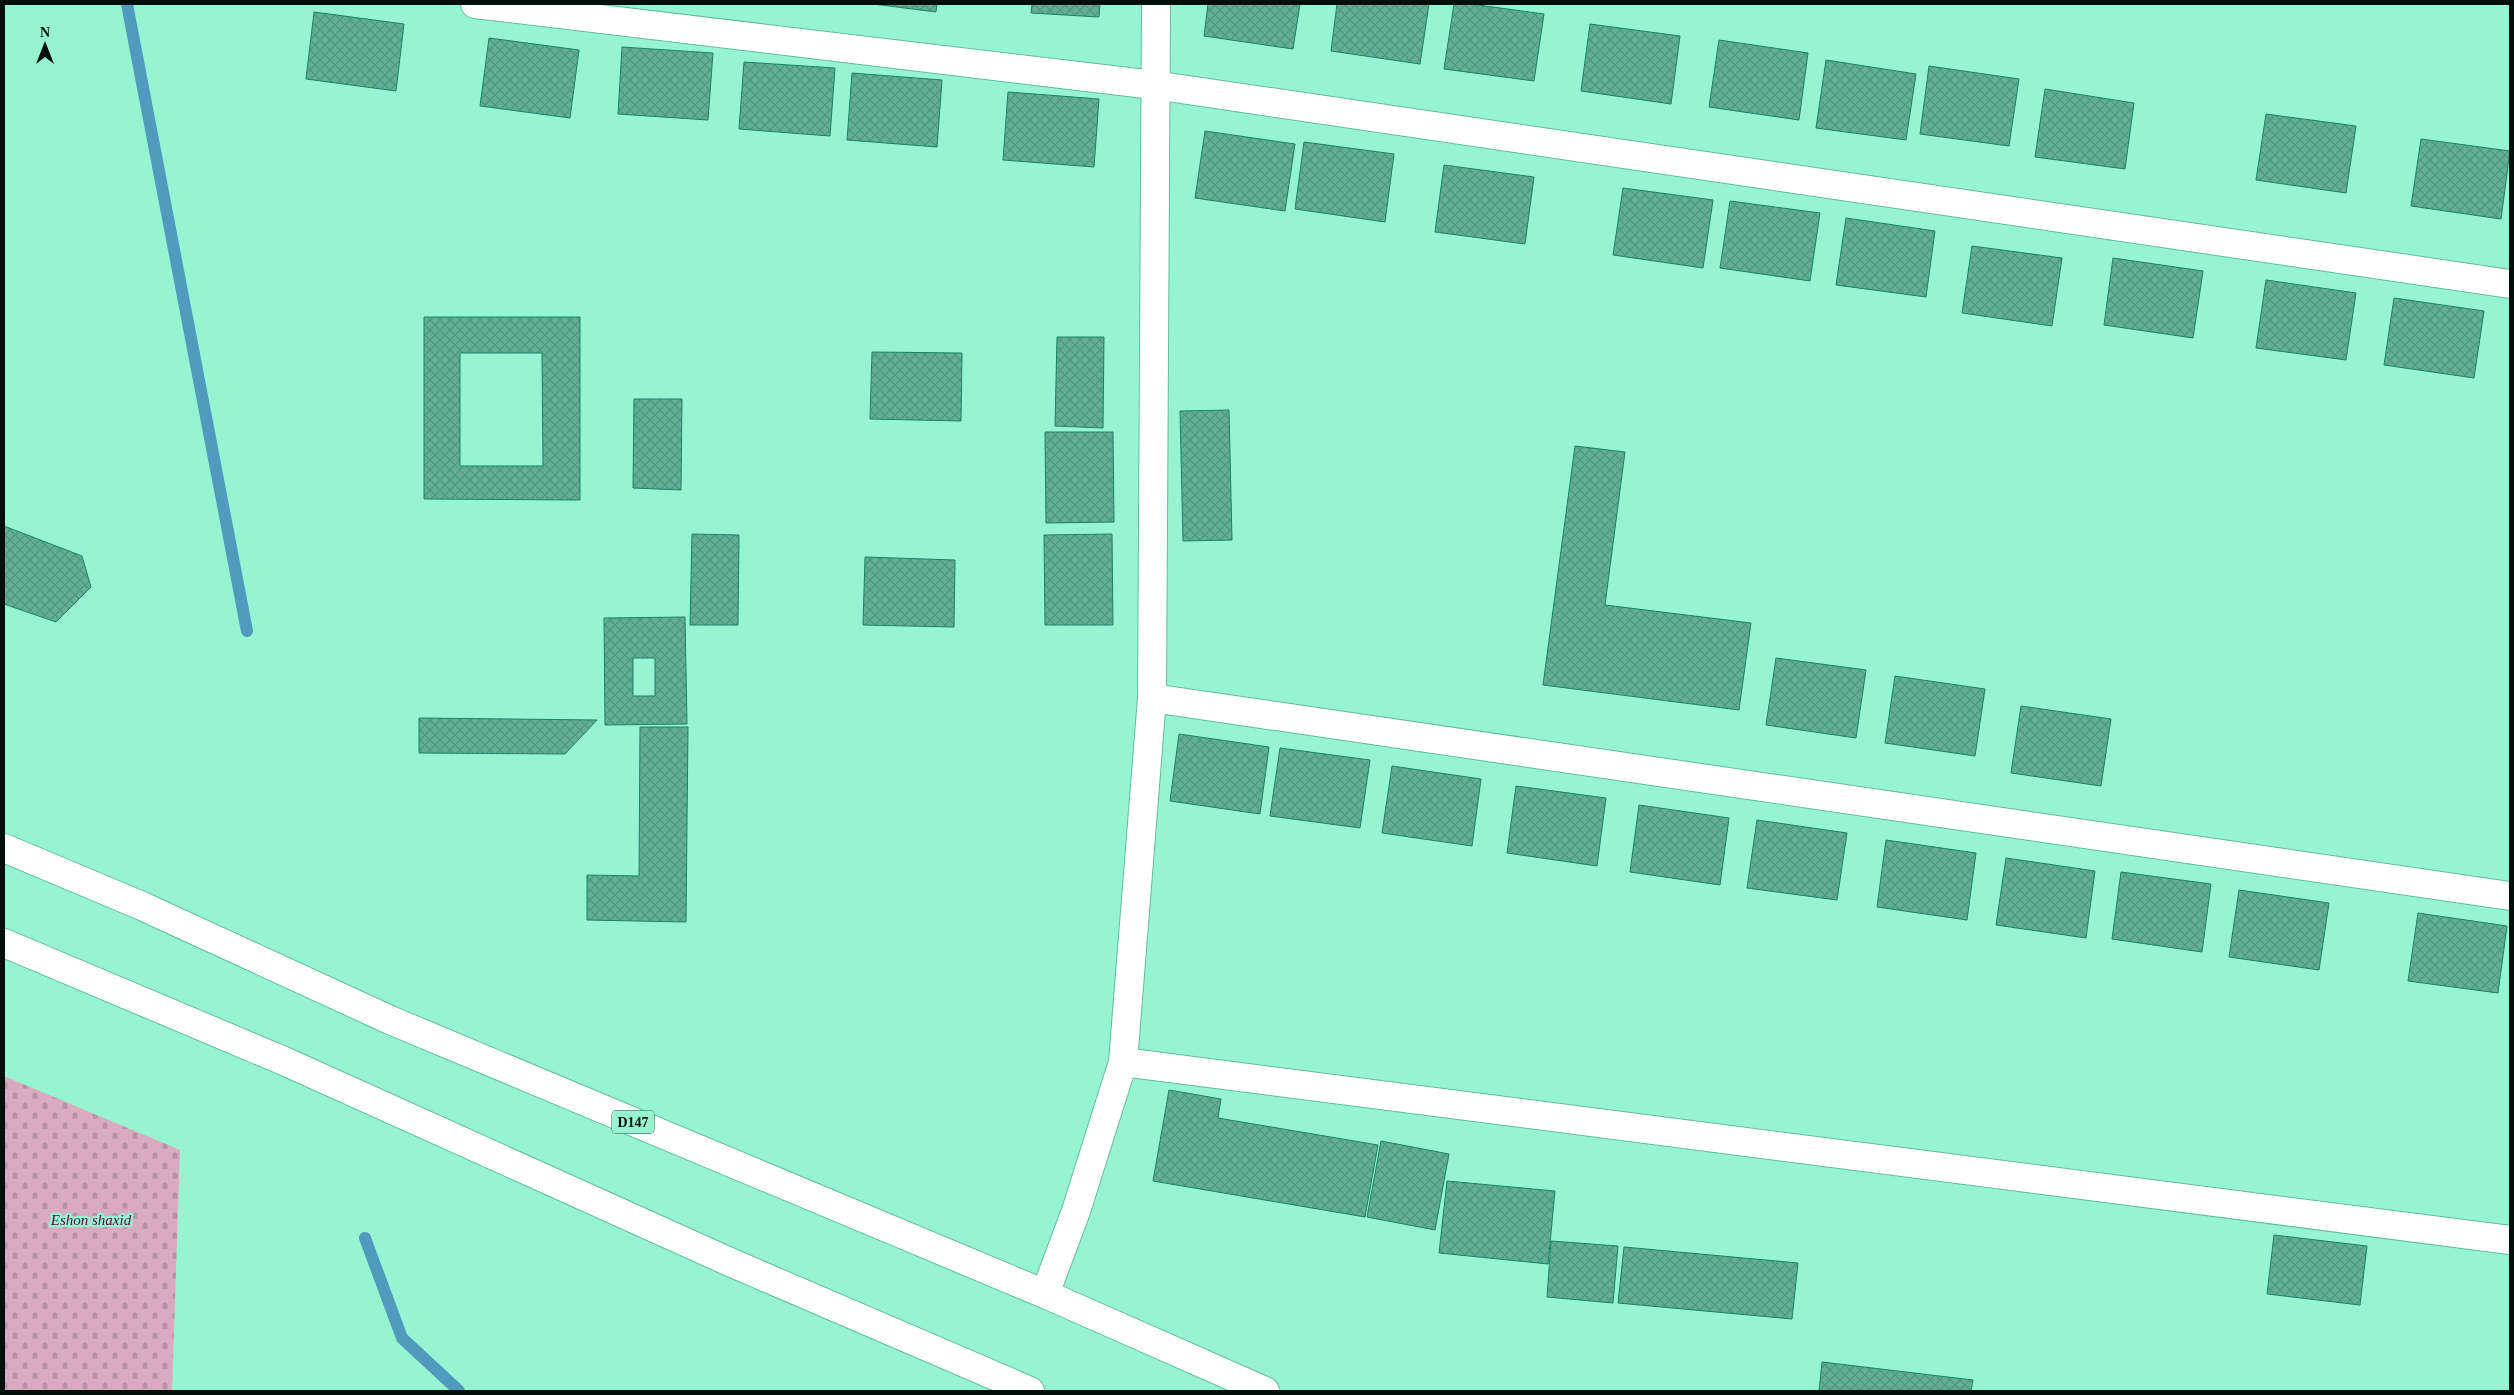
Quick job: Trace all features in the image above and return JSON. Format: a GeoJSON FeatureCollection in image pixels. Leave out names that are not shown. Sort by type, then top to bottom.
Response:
{"type":"FeatureCollection","features":[{"type":"Feature","properties":{"kind":"street"},"geometry":{"type":"LineString","coordinates":[[475,4],[1154,85],[2510,284]]}},
{"type":"Feature","properties":{"kind":"street"},"geometry":{"type":"LineString","coordinates":[[1045,1294],[1076,1211],[1123,1062],[1152,698],[1154,85],[1156,4]]}},
{"type":"Feature","properties":{"kind":"street"},"geometry":{"type":"LineString","coordinates":[[1152,698],[2510,896]]}},
{"type":"Feature","properties":{"kind":"street","name":"D147"},"geometry":{"type":"LineString","coordinates":[[4,848],[142,906],[390,1020],[1045,1294],[1265,1391]]}},
{"type":"Feature","properties":{"kind":"street"},"geometry":{"type":"LineString","coordinates":[[4,943],[284,1061],[732,1263],[1030,1391]]}},
{"type":"Feature","properties":{"kind":"street"},"geometry":{"type":"LineString","coordinates":[[1123,1062],[2510,1240]]}},
{"type":"Feature","properties":{"kind":"green space","name":"Eshon shaxid"},"geometry":{"type":"Polygon","coordinates":[[[4,1076],[180,1150],[172,1391],[4,1391],[4,1076]]]}},
{"type":"Feature","properties":{"kind":"building"},"geometry":{"type":"Polygon","coordinates":[[[873,4],[937,4],[936,12],[873,4]]]}},
{"type":"Feature","properties":{"kind":"building"},"geometry":{"type":"Polygon","coordinates":[[[1032,4],[1100,4],[1099,17],[1031,13],[1032,4]]]}},
{"type":"Feature","properties":{"kind":"building"},"geometry":{"type":"Polygon","coordinates":[[[1208,4],[1300,4],[1293,49],[1204,36],[1208,4]]]}},
{"type":"Feature","properties":{"kind":"building"},"geometry":{"type":"Polygon","coordinates":[[[1337,4],[1429,4],[1420,64],[1331,51],[1337,4]]]}},
{"type":"Feature","properties":{"kind":"building"},"geometry":{"type":"Polygon","coordinates":[[[1454,4],[1471,4],[1544,14],[1534,81],[1444,69],[1454,4]]]}},
{"type":"Feature","properties":{"kind":"building"},"geometry":{"type":"Polygon","coordinates":[[[314,12],[404,24],[396,91],[306,79],[314,12]]]}},
{"type":"Feature","properties":{"kind":"building"},"geometry":{"type":"Polygon","coordinates":[[[1590,24],[1680,36],[1671,104],[1581,91],[1590,24]]]}},
{"type":"Feature","properties":{"kind":"building"},"geometry":{"type":"Polygon","coordinates":[[[489,38],[579,50],[570,118],[480,106],[489,38]]]}},
{"type":"Feature","properties":{"kind":"building"},"geometry":{"type":"Polygon","coordinates":[[[1719,40],[1808,53],[1799,120],[1709,107],[1719,40]]]}},
{"type":"Feature","properties":{"kind":"building"},"geometry":{"type":"Polygon","coordinates":[[[622,47],[713,53],[708,120],[618,114],[622,47]]]}},
{"type":"Feature","properties":{"kind":"building"},"geometry":{"type":"Polygon","coordinates":[[[1826,60],[1916,74],[1906,140],[1816,128],[1826,60]]]}},
{"type":"Feature","properties":{"kind":"building"},"geometry":{"type":"Polygon","coordinates":[[[744,62],[835,68],[830,136],[739,129],[744,62]]]}},
{"type":"Feature","properties":{"kind":"building"},"geometry":{"type":"Polygon","coordinates":[[[1929,66],[2019,79],[2009,146],[1920,134],[1929,66]]]}},
{"type":"Feature","properties":{"kind":"building"},"geometry":{"type":"Polygon","coordinates":[[[852,73],[942,80],[937,147],[847,140],[852,73]]]}},
{"type":"Feature","properties":{"kind":"building"},"geometry":{"type":"Polygon","coordinates":[[[2045,89],[2134,103],[2125,169],[2035,157],[2045,89]]]}},
{"type":"Feature","properties":{"kind":"building"},"geometry":{"type":"Polygon","coordinates":[[[1008,92],[1099,99],[1094,167],[1003,160],[1008,92]]]}},
{"type":"Feature","properties":{"kind":"building"},"geometry":{"type":"Polygon","coordinates":[[[2266,114],[2356,126],[2346,193],[2256,180],[2266,114]]]}},
{"type":"Feature","properties":{"kind":"building"},"geometry":{"type":"Polygon","coordinates":[[[1205,131],[1295,144],[1285,211],[1195,198],[1205,131]]]}},
{"type":"Feature","properties":{"kind":"building"},"geometry":{"type":"Polygon","coordinates":[[[2421,139],[2510,151],[2501,219],[2411,206],[2421,139]]]}},
{"type":"Feature","properties":{"kind":"building"},"geometry":{"type":"Polygon","coordinates":[[[1304,142],[1394,154],[1385,222],[1295,209],[1304,142]]]}},
{"type":"Feature","properties":{"kind":"building"},"geometry":{"type":"Polygon","coordinates":[[[1444,165],[1534,177],[1525,244],[1435,232],[1444,165]]]}},
{"type":"Feature","properties":{"kind":"building"},"geometry":{"type":"Polygon","coordinates":[[[1623,188],[1713,200],[1703,268],[1613,255],[1623,188]]]}},
{"type":"Feature","properties":{"kind":"building"},"geometry":{"type":"Polygon","coordinates":[[[1730,201],[1820,213],[1810,281],[1720,268],[1730,201]]]}},
{"type":"Feature","properties":{"kind":"building"},"geometry":{"type":"Polygon","coordinates":[[[1846,218],[1935,231],[1926,297],[1836,285],[1846,218]]]}},
{"type":"Feature","properties":{"kind":"building"},"geometry":{"type":"Polygon","coordinates":[[[1972,246],[2062,258],[2052,326],[1962,313],[1972,246]]]}},
{"type":"Feature","properties":{"kind":"building"},"geometry":{"type":"Polygon","coordinates":[[[2113,258],[2203,271],[2193,338],[2104,325],[2113,258]]]}},
{"type":"Feature","properties":{"kind":"building"},"geometry":{"type":"Polygon","coordinates":[[[2266,280],[2356,293],[2346,360],[2256,348],[2266,280]]]}},
{"type":"Feature","properties":{"kind":"building"},"geometry":{"type":"Polygon","coordinates":[[[2394,298],[2484,311],[2474,378],[2384,365],[2394,298]]]}},
{"type":"Feature","properties":{"kind":"building"},"geometry":{"type":"Polygon","coordinates":[[[424,317],[580,317],[580,500],[424,499],[424,317]],[[460,353],[460,466],[543,466],[542,353],[460,353]]]}},
{"type":"Feature","properties":{"kind":"building"},"geometry":{"type":"Polygon","coordinates":[[[1057,337],[1104,337],[1103,428],[1055,426],[1057,337]]]}},
{"type":"Feature","properties":{"kind":"building"},"geometry":{"type":"Polygon","coordinates":[[[872,352],[962,353],[961,421],[870,419],[872,352]]]}},
{"type":"Feature","properties":{"kind":"building"},"geometry":{"type":"Polygon","coordinates":[[[634,399],[682,399],[681,490],[633,488],[634,399]]]}},
{"type":"Feature","properties":{"kind":"building"},"geometry":{"type":"Polygon","coordinates":[[[1229,410],[1232,540],[1183,541],[1180,411],[1229,410]]]}},
{"type":"Feature","properties":{"kind":"building"},"geometry":{"type":"Polygon","coordinates":[[[1045,432],[1113,432],[1114,522],[1046,523],[1045,432]]]}},
{"type":"Feature","properties":{"kind":"building"},"geometry":{"type":"Polygon","coordinates":[[[1575,446],[1625,452],[1605,605],[1751,623],[1739,710],[1543,685],[1575,446]]]}},
{"type":"Feature","properties":{"kind":"building"},"geometry":{"type":"Polygon","coordinates":[[[4,526],[82,556],[91,587],[56,622],[4,604],[4,526]]]}},
{"type":"Feature","properties":{"kind":"building"},"geometry":{"type":"Polygon","coordinates":[[[692,534],[739,535],[738,625],[690,625],[692,534]]]}},
{"type":"Feature","properties":{"kind":"building"},"geometry":{"type":"Polygon","coordinates":[[[1112,534],[1113,625],[1045,625],[1044,535],[1112,534]]]}},
{"type":"Feature","properties":{"kind":"building"},"geometry":{"type":"Polygon","coordinates":[[[865,557],[955,560],[954,627],[863,625],[865,557]]]}},
{"type":"Feature","properties":{"kind":"building"},"geometry":{"type":"Polygon","coordinates":[[[685,617],[687,724],[605,725],[604,618],[685,617]],[[633,658],[633,696],[655,696],[655,658],[633,658]]]}},
{"type":"Feature","properties":{"kind":"building"},"geometry":{"type":"Polygon","coordinates":[[[1776,658],[1866,670],[1856,738],[1766,725],[1776,658]]]}},
{"type":"Feature","properties":{"kind":"building"},"geometry":{"type":"Polygon","coordinates":[[[1895,676],[1985,689],[1975,756],[1885,743],[1895,676]]]}},
{"type":"Feature","properties":{"kind":"building"},"geometry":{"type":"Polygon","coordinates":[[[2021,706],[2111,719],[2101,786],[2011,773],[2021,706]]]}},
{"type":"Feature","properties":{"kind":"building"},"geometry":{"type":"Polygon","coordinates":[[[419,718],[597,720],[565,754],[419,753],[419,718]]]}},
{"type":"Feature","properties":{"kind":"building"},"geometry":{"type":"Polygon","coordinates":[[[640,727],[688,727],[686,922],[587,920],[587,875],[639,876],[640,727]]]}},
{"type":"Feature","properties":{"kind":"building"},"geometry":{"type":"Polygon","coordinates":[[[1179,734],[1269,747],[1260,814],[1170,801],[1179,734]]]}},
{"type":"Feature","properties":{"kind":"building"},"geometry":{"type":"Polygon","coordinates":[[[1280,748],[1370,760],[1360,828],[1270,816],[1280,748]]]}},
{"type":"Feature","properties":{"kind":"building"},"geometry":{"type":"Polygon","coordinates":[[[1392,766],[1481,779],[1472,846],[1382,833],[1392,766]]]}},
{"type":"Feature","properties":{"kind":"building"},"geometry":{"type":"Polygon","coordinates":[[[1516,786],[1606,798],[1597,866],[1507,853],[1516,786]]]}},
{"type":"Feature","properties":{"kind":"building"},"geometry":{"type":"Polygon","coordinates":[[[1639,805],[1729,818],[1720,885],[1630,872],[1639,805]]]}},
{"type":"Feature","properties":{"kind":"building"},"geometry":{"type":"Polygon","coordinates":[[[1757,820],[1847,833],[1837,900],[1747,888],[1757,820]]]}},
{"type":"Feature","properties":{"kind":"building"},"geometry":{"type":"Polygon","coordinates":[[[1886,840],[1976,853],[1967,920],[1877,907],[1886,840]]]}},
{"type":"Feature","properties":{"kind":"building"},"geometry":{"type":"Polygon","coordinates":[[[2006,858],[2095,871],[2086,938],[1996,925],[2006,858]]]}},
{"type":"Feature","properties":{"kind":"building"},"geometry":{"type":"Polygon","coordinates":[[[2121,872],[2211,884],[2202,952],[2112,939],[2121,872]]]}},
{"type":"Feature","properties":{"kind":"building"},"geometry":{"type":"Polygon","coordinates":[[[2239,890],[2329,903],[2319,970],[2229,957],[2239,890]]]}},
{"type":"Feature","properties":{"kind":"building"},"geometry":{"type":"Polygon","coordinates":[[[2418,913],[2507,926],[2498,993],[2408,981],[2418,913]]]}},
{"type":"Feature","properties":{"kind":"building"},"geometry":{"type":"Polygon","coordinates":[[[1169,1090],[1221,1099],[1218,1118],[1378,1145],[1365,1217],[1153,1181],[1169,1090]]]}},
{"type":"Feature","properties":{"kind":"building"},"geometry":{"type":"Polygon","coordinates":[[[1381,1141],[1449,1154],[1435,1230],[1367,1217],[1381,1141]]]}},
{"type":"Feature","properties":{"kind":"building"},"geometry":{"type":"Polygon","coordinates":[[[1447,1181],[1555,1191],[1548,1264],[1439,1253],[1447,1181]]]}},
{"type":"Feature","properties":{"kind":"building"},"geometry":{"type":"Polygon","coordinates":[[[2274,1235],[2367,1246],[2360,1305],[2267,1294],[2274,1235]]]}},
{"type":"Feature","properties":{"kind":"building"},"geometry":{"type":"Polygon","coordinates":[[[1551,1241],[1618,1246],[1613,1303],[1547,1297],[1551,1241]]]}},
{"type":"Feature","properties":{"kind":"building"},"geometry":{"type":"Polygon","coordinates":[[[1624,1247],[1798,1263],[1792,1319],[1618,1303],[1624,1247]]]}},
{"type":"Feature","properties":{"kind":"building"},"geometry":{"type":"Polygon","coordinates":[[[1822,1362],[1973,1380],[1971,1391],[1819,1391],[1822,1362]]]}},
{"type":"Feature","properties":{"kind":"waterway"},"geometry":{"type":"LineString","coordinates":[[127,4],[247,631]]}},
{"type":"Feature","properties":{"kind":"waterway"},"geometry":{"type":"LineString","coordinates":[[365,1238],[402,1338],[459,1391]]}}]}
